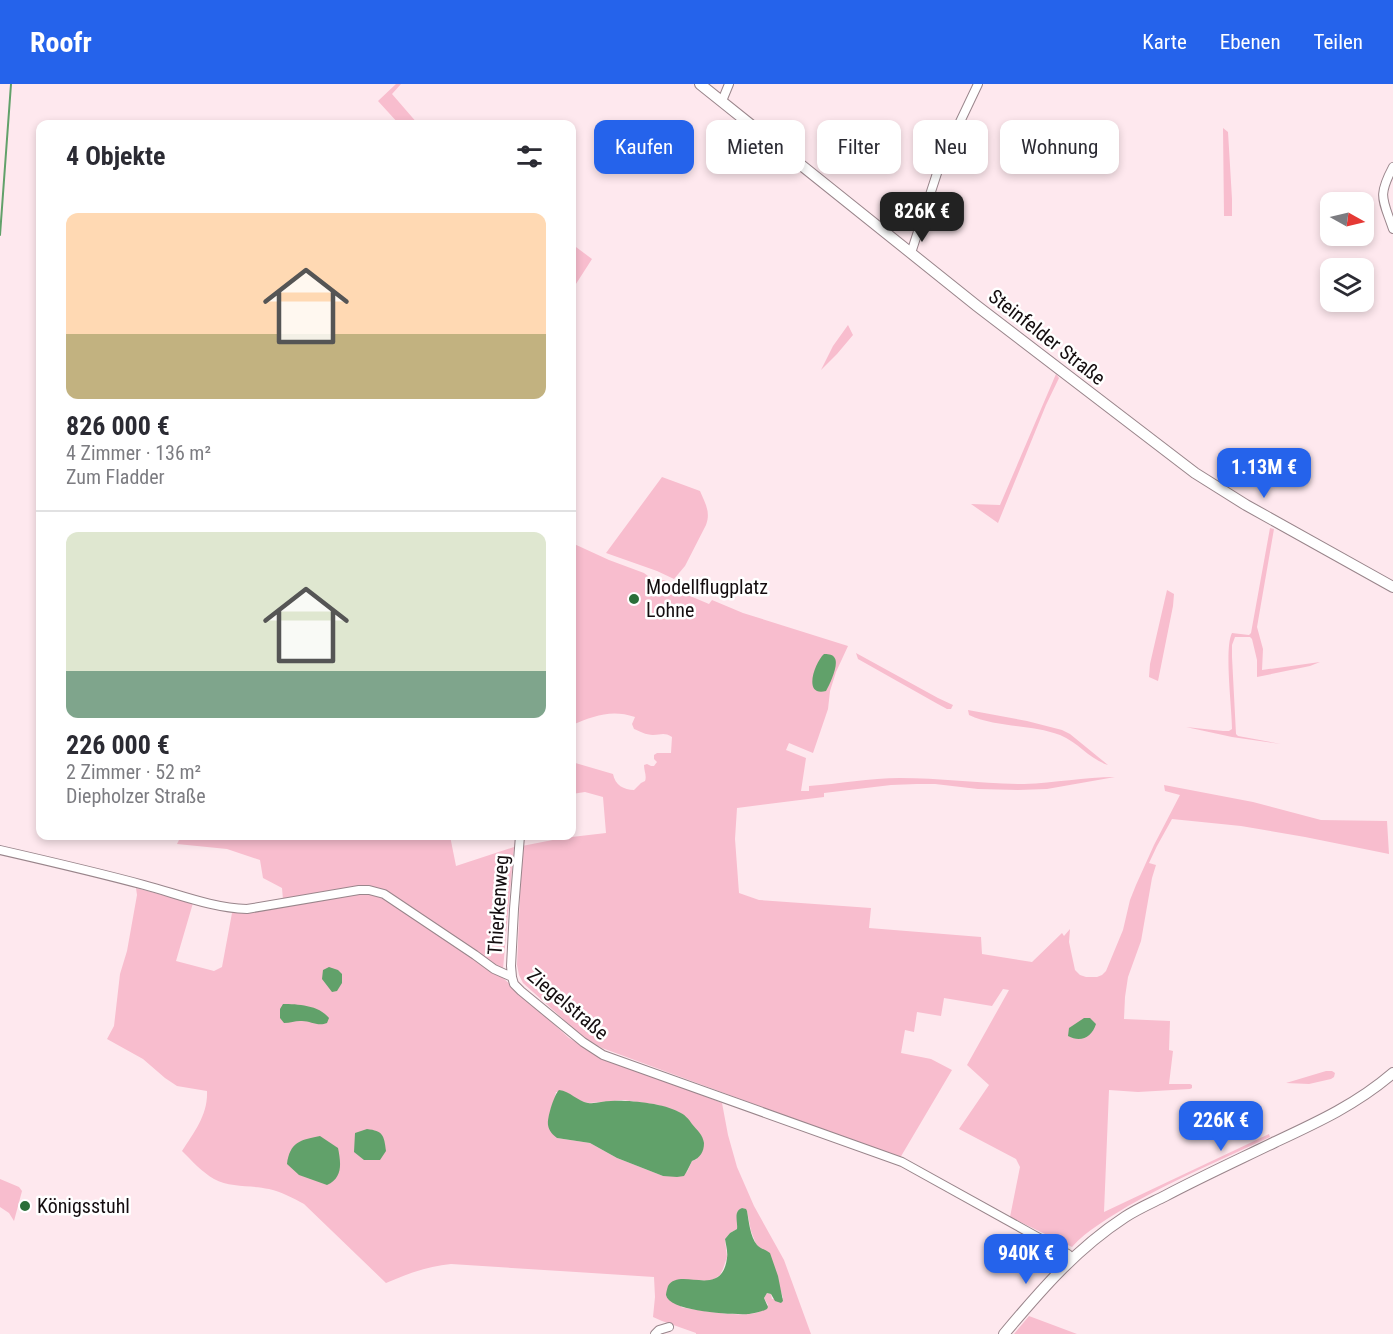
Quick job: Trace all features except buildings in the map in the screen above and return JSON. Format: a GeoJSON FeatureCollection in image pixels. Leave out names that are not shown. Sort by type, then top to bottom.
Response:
{"type":"FeatureCollection","features":[{"type":"Feature","properties":{"kind":"main road","name":"Steinfelder Straße"},"geometry":{"type":"LineString","coordinates":[[700,84],[977,306],[1195,473],[1246,505],[1393,587]]}},
{"type":"Feature","properties":{"kind":"main road"},"geometry":{"type":"LineString","coordinates":[[1004,1334],[1045,1286],[1100,1234],[1127,1216],[1192,1182],[1327,1117],[1373,1090],[1393,1073]]}},
{"type":"Feature","properties":{"kind":"street"},"geometry":{"type":"LineString","coordinates":[[722,101],[729,84]]}},
{"type":"Feature","properties":{"kind":"street"},"geometry":{"type":"LineString","coordinates":[[911,253],[940,164],[978,84]]}},
{"type":"Feature","properties":{"kind":"street"},"geometry":{"type":"LineString","coordinates":[[1393,167],[1385,182],[1383,198],[1393,230]]}},
{"type":"Feature","properties":{"kind":"street","name":"Thierkenweg"},"geometry":{"type":"LineString","coordinates":[[512,977],[514,909],[520,840]]}},
{"type":"Feature","properties":{"kind":"street","name":"Ziegelstraße"},"geometry":{"type":"LineString","coordinates":[[0,850],[140,884],[219,907],[235,909],[248,909],[369,890],[384,894],[494,969],[512,977],[514,984],[521,991],[583,1042],[603,1054],[902,1162],[1072,1258]]}},
{"type":"Feature","properties":{"kind":"street"},"geometry":{"type":"LineString","coordinates":[[655,1334],[669,1327]]}},
{"type":"Feature","properties":{"kind":"shaded area"},"geometry":{"type":"Polygon","coordinates":[[[396,84],[401,84],[392,94],[415,120],[395,120],[378,101],[396,84]]]}},
{"type":"Feature","properties":{"kind":"shaded area"},"geometry":{"type":"Polygon","coordinates":[[[1223,128],[1228,132],[1232,216],[1224,216],[1223,128]]]}},
{"type":"Feature","properties":{"kind":"shaded area"},"geometry":{"type":"Polygon","coordinates":[[[576,247],[592,259],[576,284],[576,247]]]}},
{"type":"Feature","properties":{"kind":"shaded area"},"geometry":{"type":"Polygon","coordinates":[[[848,325],[853,335],[821,370],[833,346],[848,325]]]}},
{"type":"Feature","properties":{"kind":"shaded area"},"geometry":{"type":"Polygon","coordinates":[[[1056,374],[1059,378],[998,523],[971,504],[1000,505],[1056,374]]]}},
{"type":"Feature","properties":{"kind":"shaded area"},"geometry":{"type":"Polygon","coordinates":[[[662,477],[700,491],[708,512],[706,525],[685,566],[674,579],[606,553],[662,477]]]}},
{"type":"Feature","properties":{"kind":"shaded area"},"geometry":{"type":"Polygon","coordinates":[[[1270,528],[1274,529],[1257,627],[1263,649],[1262,670],[1320,662],[1257,677],[1257,660],[1250,637],[1235,637],[1232,657],[1236,734],[1281,744],[1186,727],[1223,731],[1232,729],[1228,664],[1230,641],[1232,633],[1249,635],[1251,633],[1270,528]]]}},
{"type":"Feature","properties":{"kind":"shaded area"},"geometry":{"type":"Polygon","coordinates":[[[576,545],[644,573],[650,580],[665,580],[683,593],[709,604],[712,600],[743,613],[848,646],[836,672],[830,691],[828,709],[813,753],[789,743],[786,750],[806,758],[801,791],[809,791],[809,786],[889,778],[1024,784],[1115,777],[1047,789],[978,789],[935,784],[891,785],[824,793],[824,797],[737,808],[735,839],[739,893],[759,900],[871,908],[869,928],[981,937],[982,954],[1032,962],[1062,933],[1064,936],[1070,929],[1069,942],[1075,970],[1086,977],[1097,977],[1106,971],[1123,930],[1136,885],[1180,795],[1165,791],[1164,785],[1253,802],[1321,820],[1387,821],[1389,854],[1241,826],[1172,819],[1149,863],[1156,865],[1141,941],[1128,977],[1124,1019],[1170,1021],[1169,1050],[1173,1051],[1169,1084],[1190,1084],[1192,1088],[1138,1092],[1109,1090],[1104,1212],[1269,1134],[1270,1137],[1128,1206],[1091,1230],[1072,1247],[1010,1217],[1020,1167],[1016,1159],[959,1129],[989,1085],[967,1065],[1009,990],[1003,989],[992,1006],[944,998],[941,1016],[917,1012],[914,1032],[905,1030],[901,1053],[931,1059],[952,1070],[900,1158],[602,1048],[583,1037],[523,983],[517,965],[522,846],[553,840],[576,840],[576,836],[606,833],[603,797],[585,792],[576,793],[576,763],[613,774],[620,786],[634,790],[645,781],[644,765],[654,766],[657,762],[654,755],[671,753],[672,737],[665,734],[650,735],[634,729],[632,724],[635,717],[618,714],[595,716],[576,723],[576,545]]]}},
{"type":"Feature","properties":{"kind":"shaded area"},"geometry":{"type":"Polygon","coordinates":[[[1167,590],[1174,594],[1173,606],[1158,681],[1149,677],[1150,664],[1167,590]]]}},
{"type":"Feature","properties":{"kind":"shaded area"},"geometry":{"type":"Polygon","coordinates":[[[856,653],[953,705],[951,709],[947,709],[858,659],[856,653]]]}},
{"type":"Feature","properties":{"kind":"shaded area"},"geometry":{"type":"Polygon","coordinates":[[[824,654],[833,656],[836,664],[826,691],[819,691],[814,689],[812,684],[814,671],[824,654]]]}},
{"type":"Feature","properties":{"kind":"shaded area"},"geometry":{"type":"Polygon","coordinates":[[[968,710],[1062,730],[1108,765],[1095,759],[1060,735],[980,719],[969,715],[968,710]]]}},
{"type":"Feature","properties":{"kind":"shaded area"},"geometry":{"type":"Polygon","coordinates":[[[179,840],[451,840],[456,866],[514,847],[503,969],[385,891],[283,900],[282,888],[263,878],[260,860],[227,849],[177,844],[179,840]]]}},
{"type":"Feature","properties":{"kind":"shaded area"},"geometry":{"type":"Polygon","coordinates":[[[136,888],[193,903],[176,961],[214,971],[222,967],[232,913],[249,913],[359,893],[383,897],[503,978],[569,1038],[598,1055],[722,1103],[737,1167],[754,1206],[784,1260],[811,1334],[696,1334],[653,1317],[654,1277],[451,1264],[418,1271],[386,1283],[304,1204],[274,1190],[227,1184],[210,1176],[182,1151],[203,1116],[207,1091],[177,1086],[143,1059],[107,1039],[114,1026],[120,974],[127,951],[137,895],[136,888]],[[556,1092],[554,1102],[557,1138],[590,1143],[617,1158],[663,1176],[687,1172],[692,1161],[697,1159],[679,1112],[658,1105],[623,1100],[589,1103],[579,1101],[567,1093],[556,1092]],[[742,1208],[737,1212],[737,1229],[725,1239],[727,1257],[720,1275],[708,1281],[690,1280],[681,1307],[745,1314],[761,1311],[768,1305],[764,1298],[767,1293],[771,1294],[772,1299],[783,1298],[774,1268],[756,1244],[747,1211],[742,1208]]]}},
{"type":"Feature","properties":{"kind":"shaded area"},"geometry":{"type":"Polygon","coordinates":[[[329,967],[342,974],[342,983],[337,991],[332,992],[322,979],[323,970],[329,967]]]}},
{"type":"Feature","properties":{"kind":"shaded area"},"geometry":{"type":"Polygon","coordinates":[[[283,1004],[314,1008],[329,1018],[327,1023],[323,1024],[304,1021],[284,1023],[280,1018],[280,1009],[283,1004]]]}},
{"type":"Feature","properties":{"kind":"shaded area"},"geometry":{"type":"Polygon","coordinates":[[[1084,1018],[1090,1018],[1096,1024],[1092,1032],[1082,1039],[1068,1036],[1069,1028],[1084,1018]]]}},
{"type":"Feature","properties":{"kind":"shaded area"},"geometry":{"type":"Polygon","coordinates":[[[1326,1071],[1335,1073],[1334,1077],[1309,1084],[1286,1083],[1326,1071]]]}},
{"type":"Feature","properties":{"kind":"shaded area"},"geometry":{"type":"Polygon","coordinates":[[[559,1090],[588,1103],[636,1102],[672,1109],[685,1115],[700,1133],[704,1143],[702,1152],[692,1161],[684,1176],[663,1176],[617,1158],[590,1143],[557,1138],[550,1131],[548,1122],[553,1101],[559,1090]]]}},
{"type":"Feature","properties":{"kind":"shaded area"},"geometry":{"type":"Polygon","coordinates":[[[367,1129],[382,1135],[386,1151],[380,1160],[364,1160],[354,1152],[355,1133],[367,1129]]]}},
{"type":"Feature","properties":{"kind":"shaded area"},"geometry":{"type":"Polygon","coordinates":[[[320,1136],[338,1148],[339,1154],[340,1170],[336,1178],[327,1185],[299,1175],[287,1164],[288,1157],[297,1143],[320,1136]]]}},
{"type":"Feature","properties":{"kind":"shaded area"},"geometry":{"type":"Polygon","coordinates":[[[0,1179],[19,1187],[22,1191],[14,1221],[9,1213],[0,1207],[0,1179]]]}},
{"type":"Feature","properties":{"kind":"shaded area"},"geometry":{"type":"Polygon","coordinates":[[[742,1208],[747,1211],[755,1241],[770,1253],[783,1301],[781,1303],[775,1301],[771,1294],[767,1293],[764,1298],[767,1309],[742,1314],[690,1309],[670,1301],[666,1292],[668,1286],[674,1281],[709,1280],[717,1277],[724,1270],[727,1256],[725,1239],[737,1229],[737,1214],[742,1208]]]}},
{"type":"Feature","properties":{"kind":"shaded area"},"geometry":{"type":"Polygon","coordinates":[[[1029,1316],[1077,1334],[1014,1334],[1029,1316]]]}},
{"type":"Feature","properties":{"kind":"waterway"},"geometry":{"type":"LineString","coordinates":[[0,235],[11,84]]}},
{"type":"Feature","properties":{"kind":"place","name":"Modellflugplatz Lohne"},"geometry":{"type":"Point","coordinates":[634,599]}},
{"type":"Feature","properties":{"kind":"place","name":"Königsstuhl"},"geometry":{"type":"Point","coordinates":[25,1206]}}]}
